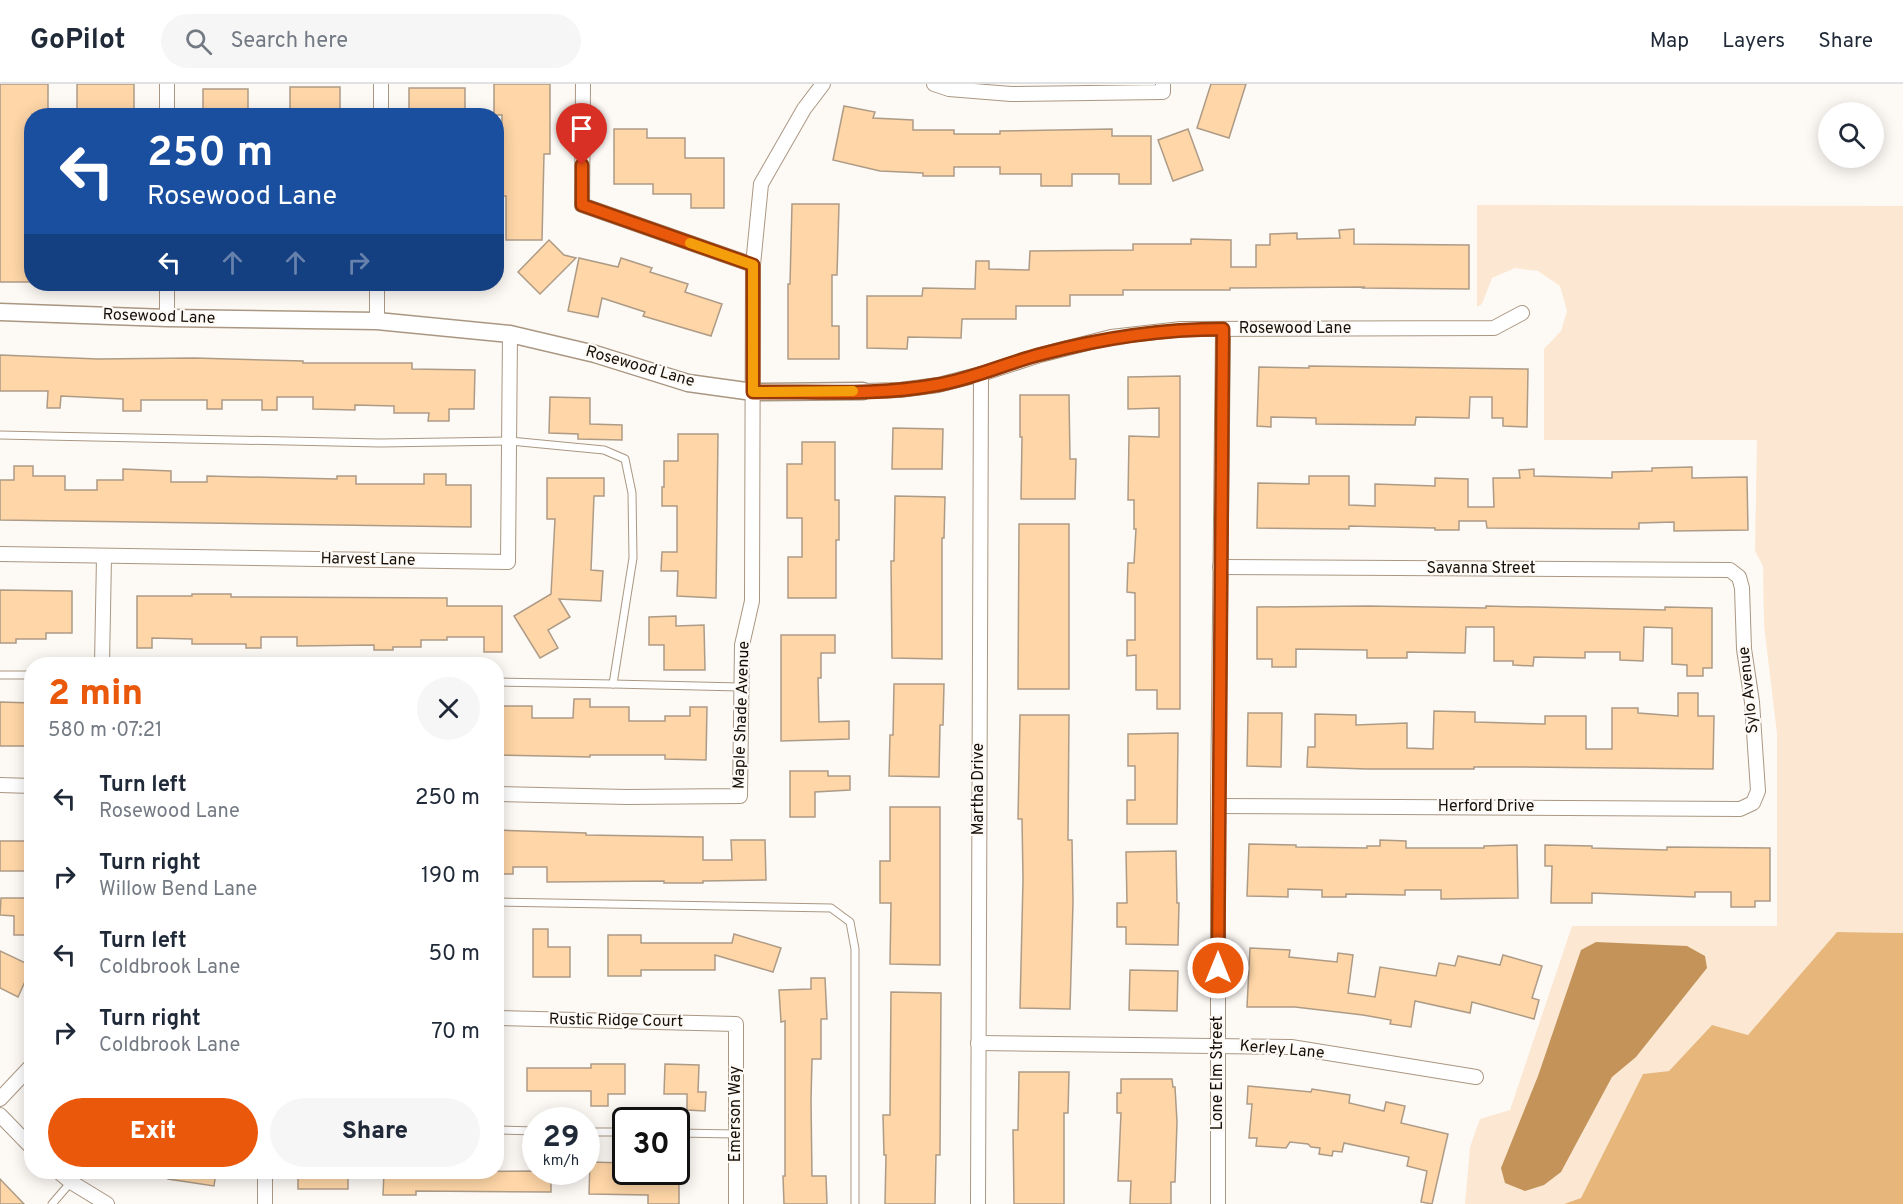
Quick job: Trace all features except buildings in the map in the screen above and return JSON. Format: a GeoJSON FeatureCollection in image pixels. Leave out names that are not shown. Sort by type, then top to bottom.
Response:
{"type":"FeatureCollection","features":[{"type":"Feature","properties":{"kind":"street"},"geometry":{"type":"LineString","coordinates":[[167,84],[167,108]]}},
{"type":"Feature","properties":{"kind":"street"},"geometry":{"type":"LineString","coordinates":[[381,84],[381,108]]}},
{"type":"Feature","properties":{"kind":"street"},"geometry":{"type":"LineString","coordinates":[[583,84],[582,205],[753,265]]}},
{"type":"Feature","properties":{"kind":"street","name":"Maple Shade Avenue"},"geometry":{"type":"LineString","coordinates":[[504,794],[627,797],[740,796],[741,645],[752,601],[753,265],[761,184],[804,109],[823,84]]}},
{"type":"Feature","properties":{"kind":"street"},"geometry":{"type":"LineString","coordinates":[[934,84],[949,88],[1011,94],[1163,92],[1163,84]]}},
{"type":"Feature","properties":{"kind":"street"},"geometry":{"type":"LineString","coordinates":[[167,291],[167,318]]}},
{"type":"Feature","properties":{"kind":"street"},"geometry":{"type":"LineString","coordinates":[[377,291],[377,321]]}},
{"type":"Feature","properties":{"kind":"street","name":"Rosewood Lane"},"geometry":{"type":"LineString","coordinates":[[0,312],[167,318],[377,321],[510,334],[596,354],[688,383],[753,392],[900,390],[938,385],[981,374],[1040,354],[1111,337],[1181,329],[1494,328],[1522,313]]}},
{"type":"Feature","properties":{"kind":"street","name":"Lone Elm Street"},"geometry":{"type":"LineString","coordinates":[[1218,1204],[1218,806],[1223,329]]}},
{"type":"Feature","properties":{"kind":"street","name":"Harvest Lane"},"geometry":{"type":"LineString","coordinates":[[0,554],[508,562],[510,334]]}},
{"type":"Feature","properties":{"kind":"street","name":"Martha Drive"},"geometry":{"type":"LineString","coordinates":[[978,1204],[981,374]]}},
{"type":"Feature","properties":{"kind":"street"},"geometry":{"type":"LineString","coordinates":[[102,657],[104,557]]}},
{"type":"Feature","properties":{"kind":"street","name":"Savanna Street"},"geometry":{"type":"LineString","coordinates":[[1220,567],[1730,570],[1739,577]]}},
{"type":"Feature","properties":{"kind":"street","name":"Sylo Avenue"},"geometry":{"type":"LineString","coordinates":[[1739,577],[1742,588],[1744,649],[1752,702],[1758,791],[1753,803]]}},
{"type":"Feature","properties":{"kind":"street"},"geometry":{"type":"LineString","coordinates":[[0,785],[24,786]]}},
{"type":"Feature","properties":{"kind":"street","name":"Herford Drive"},"geometry":{"type":"LineString","coordinates":[[1218,806],[1740,809],[1753,803]]}},
{"type":"Feature","properties":{"kind":"street","name":"Rustic Ridge Court"},"geometry":{"type":"LineString","coordinates":[[504,1018],[736,1024]]}},
{"type":"Feature","properties":{"kind":"street","name":"Emerson Way"},"geometry":{"type":"LineString","coordinates":[[736,1024],[736,1204]]}},
{"type":"Feature","properties":{"kind":"street","name":"Kerley Lane"},"geometry":{"type":"LineString","coordinates":[[978,1043],[1291,1047],[1476,1077]]}},
{"type":"Feature","properties":{"kind":"street"},"geometry":{"type":"LineString","coordinates":[[0,1099],[24,1074]]}},
{"type":"Feature","properties":{"kind":"street"},"geometry":{"type":"LineString","coordinates":[[0,1114],[24,1140]]}},
{"type":"Feature","properties":{"kind":"street"},"geometry":{"type":"LineString","coordinates":[[67,1179],[107,1204]]}},
{"type":"Feature","properties":{"kind":"street"},"geometry":{"type":"LineString","coordinates":[[265,1179],[265,1204]]}},
{"type":"Feature","properties":{"kind":"lane"},"geometry":{"type":"LineString","coordinates":[[0,435],[380,443],[510,441],[604,450],[626,459],[632,493],[633,558],[613,684]]}},
{"type":"Feature","properties":{"kind":"lane"},"geometry":{"type":"LineString","coordinates":[[0,675],[24,675]]}},
{"type":"Feature","properties":{"kind":"lane"},"geometry":{"type":"LineString","coordinates":[[504,682],[740,687]]}},
{"type":"Feature","properties":{"kind":"lane"},"geometry":{"type":"LineString","coordinates":[[504,902],[831,908],[850,922],[855,949],[855,1204]]}},
{"type":"Feature","properties":{"kind":"lane"},"geometry":{"type":"LineString","coordinates":[[504,1130],[522,1131]]}},
{"type":"Feature","properties":{"kind":"lane"},"geometry":{"type":"LineString","coordinates":[[690,1133],[736,1134]]}},
{"type":"Feature","properties":{"kind":"lane"},"geometry":{"type":"LineString","coordinates":[[52,1204],[71,1182]]}},
{"type":"Feature","properties":{"kind":"shaded area"},"geometry":{"type":"Polygon","coordinates":[[[1477,205],[1903,206],[1903,933],[1837,932],[1748,1035],[1712,1025],[1669,1071],[1643,1074],[1581,1198],[1564,1204],[1465,1204],[1470,1147],[1480,1119],[1510,1110],[1572,926],[1777,926],[1777,734],[1764,625],[1763,566],[1755,551],[1757,440],[1544,440],[1544,349],[1561,331],[1567,311],[1560,286],[1538,271],[1515,268],[1492,278],[1482,304],[1477,307],[1477,205]]]}},
{"type":"Feature","properties":{"kind":"shaded area"},"geometry":{"type":"Polygon","coordinates":[[[1837,932],[1903,933],[1903,1204],[1564,1204],[1581,1198],[1643,1074],[1669,1071],[1712,1025],[1748,1035],[1837,932]]]}},
{"type":"Feature","properties":{"kind":"shaded area"},"geometry":{"type":"Polygon","coordinates":[[[1596,942],[1687,946],[1705,956],[1707,968],[1636,1057],[1612,1077],[1561,1172],[1544,1185],[1525,1191],[1505,1183],[1501,1168],[1538,1076],[1581,950],[1596,942]]]}},
{"type":"Feature","properties":{"kind":"slow traffic"},"geometry":{"type":"LineString","coordinates":[[690,243],[753,265],[753,392],[853,391]]}},
{"type":"Feature","properties":{"kind":"route"},"geometry":{"type":"LineString","coordinates":[[582,165],[582,205],[753,265],[753,392],[900,390],[938,385],[981,374],[1040,354],[1111,337],[1181,329],[1223,329],[1218,968]]}}]}
